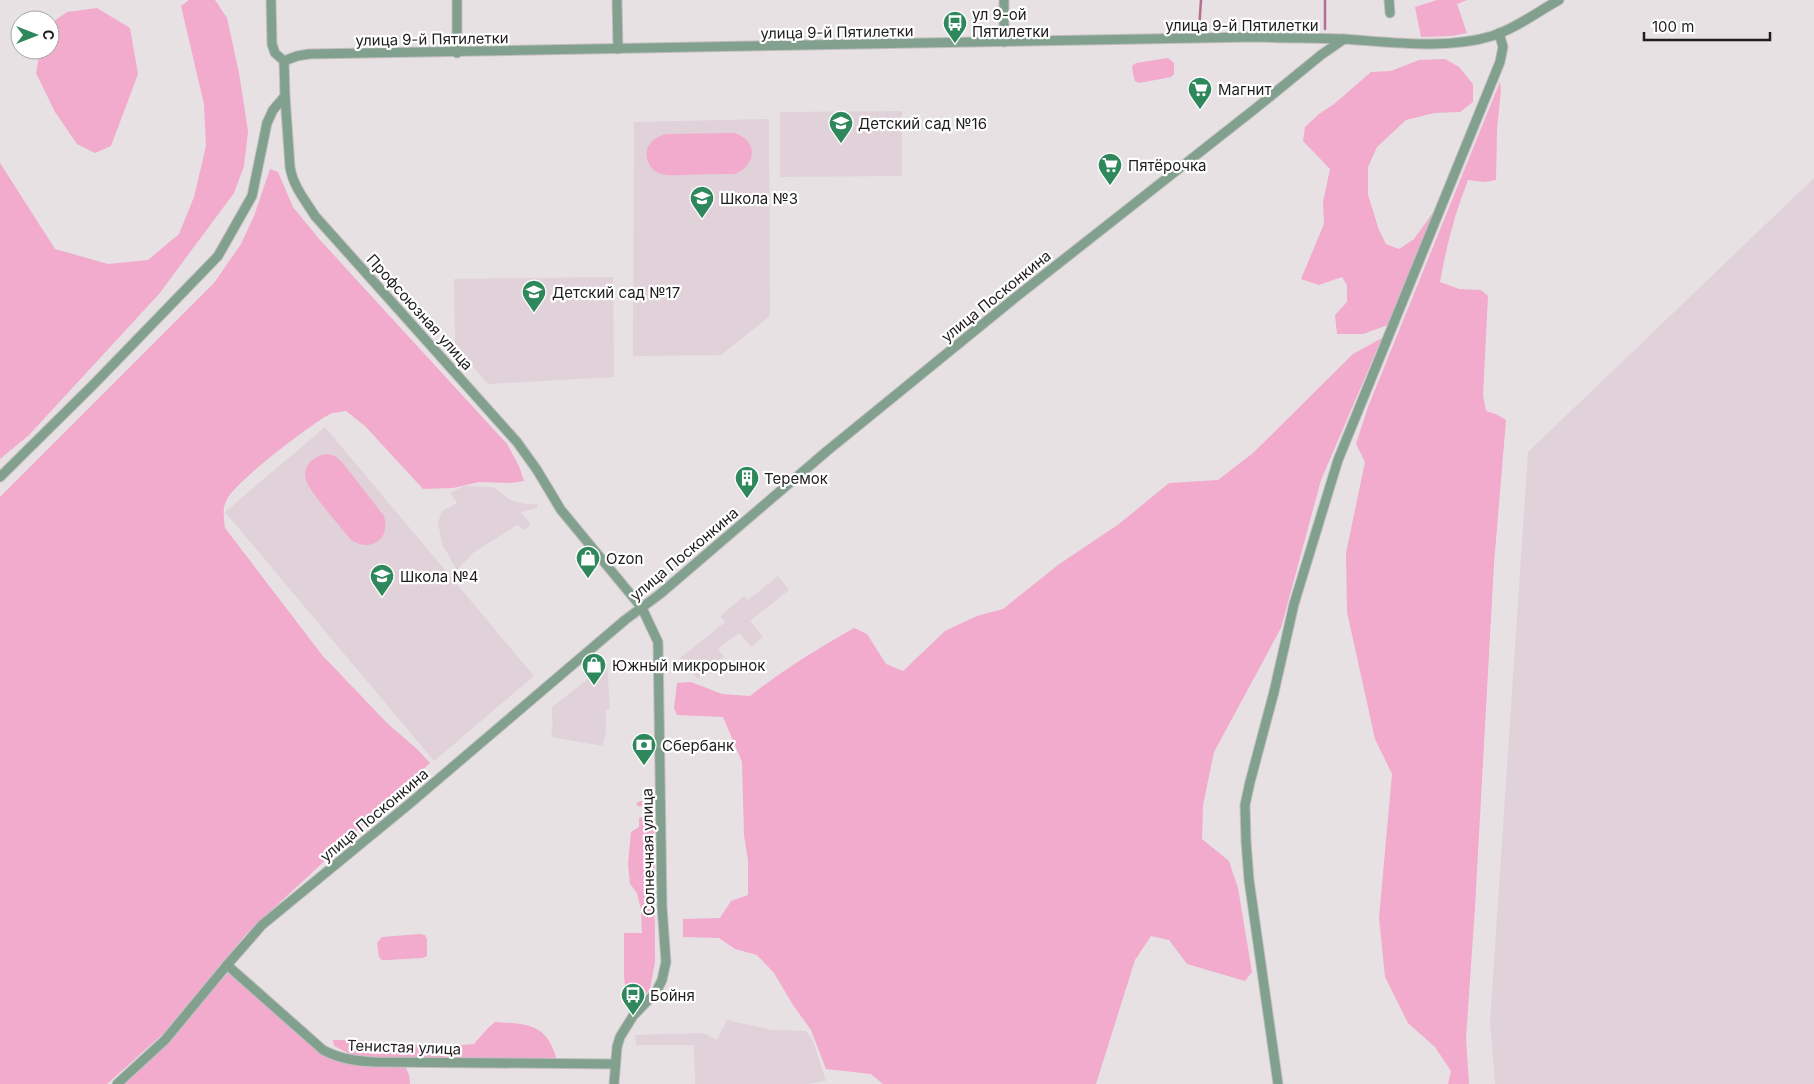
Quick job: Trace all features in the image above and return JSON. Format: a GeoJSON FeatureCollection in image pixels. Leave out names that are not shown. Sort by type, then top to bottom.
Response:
{"type":"FeatureCollection","features":[{"type":"Feature","properties":{"kind":"street"},"geometry":{"type":"LineString","coordinates":[[270,0],[272,44],[275,53],[284,61]]}},
{"type":"Feature","properties":{"kind":"street"},"geometry":{"type":"LineString","coordinates":[[456,0],[457,52]]}},
{"type":"Feature","properties":{"kind":"street"},"geometry":{"type":"LineString","coordinates":[[617,0],[618,49]]}},
{"type":"Feature","properties":{"kind":"street"},"geometry":{"type":"LineString","coordinates":[[1004,0],[1004,42]]}},
{"type":"Feature","properties":{"kind":"street"},"geometry":{"type":"LineString","coordinates":[[1390,0],[1390,13]]}},
{"type":"Feature","properties":{"kind":"street","name":"улица 9-й Пятилетки"},"geometry":{"type":"LineString","coordinates":[[284,61],[309,54],[1256,37],[1391,43],[1462,42],[1499,33],[1559,0]]}},
{"type":"Feature","properties":{"kind":"street"},"geometry":{"type":"LineString","coordinates":[[1278,1084],[1248,870],[1245,805],[1294,604],[1338,460],[1500,62],[1503,47],[1499,33]]}},
{"type":"Feature","properties":{"kind":"street","name":"улица Посконкина"},"geometry":{"type":"LineString","coordinates":[[117,1084],[165,1040],[262,925],[408,805],[555,679],[668,588],[827,451],[1016,297],[1234,126],[1321,55],[1344,40]]}},
{"type":"Feature","properties":{"kind":"street","name":"Профсоюзная улица"},"geometry":{"type":"LineString","coordinates":[[284,61],[284,96],[292,176],[315,216],[517,442],[537,470],[561,510],[642,608]]}},
{"type":"Feature","properties":{"kind":"street"},"geometry":{"type":"LineString","coordinates":[[0,477],[94,384],[218,256],[252,196],[267,123],[273,110],[284,96]]}},
{"type":"Feature","properties":{"kind":"street","name":"Солнечная улица"},"geometry":{"type":"LineString","coordinates":[[614,1084],[620,1036],[633,1016],[656,992],[662,980],[666,962],[662,907],[659,651],[658,642],[642,608]]}},
{"type":"Feature","properties":{"kind":"street","name":"Тенистая улица"},"geometry":{"type":"LineString","coordinates":[[227,965],[323,1050],[340,1058],[352,1061],[375,1062],[615,1064]]}},
{"type":"Feature","properties":{"kind":"shaded area"},"geometry":{"type":"Polygon","coordinates":[[[189,0],[215,0],[227,18],[239,73],[248,131],[244,166],[234,193],[159,294],[29,435],[0,459],[0,163],[55,249],[108,264],[148,260],[179,234],[194,197],[206,146],[204,104],[181,6],[189,0]]]}},
{"type":"Feature","properties":{"kind":"shaded area"},"geometry":{"type":"Polygon","coordinates":[[[1437,0],[1467,0],[1457,4],[1467,33],[1452,36],[1421,37],[1415,7],[1437,0]]]}},
{"type":"Feature","properties":{"kind":"shaded area"},"geometry":{"type":"Polygon","coordinates":[[[97,8],[130,28],[138,74],[111,146],[95,153],[77,144],[55,112],[36,73],[38,60],[60,60],[60,17],[67,12],[97,8]]]}},
{"type":"Feature","properties":{"kind":"shaded area"},"geometry":{"type":"Polygon","coordinates":[[[1168,58],[1174,63],[1174,74],[1171,77],[1139,83],[1135,81],[1132,66],[1136,63],[1168,58]]]}},
{"type":"Feature","properties":{"kind":"shaded area"},"geometry":{"type":"Polygon","coordinates":[[[1445,59],[1459,67],[1473,84],[1473,102],[1460,112],[1434,113],[1406,120],[1377,147],[1368,167],[1368,195],[1379,230],[1386,244],[1399,249],[1414,239],[1437,207],[1388,325],[1363,334],[1337,334],[1335,315],[1347,302],[1347,285],[1342,277],[1319,285],[1301,279],[1324,224],[1323,202],[1330,169],[1303,141],[1305,127],[1371,72],[1391,71],[1419,60],[1445,59]]]}},
{"type":"Feature","properties":{"kind":"shaded area"},"geometry":{"type":"Polygon","coordinates":[[[1500,82],[1496,180],[1485,182],[1468,180],[1451,230],[1440,282],[1459,289],[1481,290],[1488,296],[1483,395],[1486,411],[1506,420],[1494,564],[1466,1039],[1469,1084],[1448,1084],[1451,1071],[1435,1047],[1408,1023],[1385,977],[1379,918],[1392,774],[1375,739],[1347,612],[1346,553],[1365,462],[1356,444],[1368,407],[1500,82]]]}},
{"type":"Feature","properties":{"kind":"shaded area","name":"Детский сад №16"},"geometry":{"type":"Polygon","coordinates":[[[902,111],[902,176],[780,177],[780,112],[902,111]]]}},
{"type":"Feature","properties":{"kind":"shaded area","name":"Школа №3"},"geometry":{"type":"Polygon","coordinates":[[[769,119],[770,316],[721,355],[633,356],[634,122],[769,119]]]}},
{"type":"Feature","properties":{"kind":"shaded area"},"geometry":{"type":"Polygon","coordinates":[[[735,133],[748,142],[752,153],[748,165],[735,174],[664,175],[657,173],[648,161],[647,150],[650,144],[658,137],[667,134],[735,133]]]}},
{"type":"Feature","properties":{"kind":"shaded area"},"geometry":{"type":"Polygon","coordinates":[[[270,169],[278,172],[293,207],[320,240],[507,444],[519,466],[524,481],[511,483],[479,482],[453,488],[423,489],[365,426],[346,411],[330,414],[307,429],[257,468],[232,493],[226,501],[224,508],[225,528],[322,655],[387,723],[430,763],[247,933],[164,1033],[107,1084],[0,1084],[0,497],[214,283],[241,244],[254,216],[270,169]]]}},
{"type":"Feature","properties":{"kind":"shaded area"},"geometry":{"type":"Polygon","coordinates":[[[1814,178],[1814,1084],[1495,1084],[1490,1022],[1528,452],[1814,178]]]}},
{"type":"Feature","properties":{"kind":"shaded area","name":"Детский сад №17"},"geometry":{"type":"Polygon","coordinates":[[[613,277],[614,377],[488,384],[455,346],[454,279],[613,277]]]}},
{"type":"Feature","properties":{"kind":"shaded area"},"geometry":{"type":"Polygon","coordinates":[[[1382,338],[1321,480],[1281,628],[1214,752],[1203,805],[1202,839],[1229,861],[1238,888],[1252,972],[1245,981],[1187,964],[1169,940],[1151,936],[1135,960],[1096,1084],[883,1084],[871,1074],[826,1069],[811,1030],[774,973],[757,955],[735,949],[719,938],[683,937],[683,919],[720,918],[731,901],[748,895],[748,861],[744,835],[742,762],[723,717],[677,715],[674,708],[677,683],[691,682],[722,694],[750,696],[800,660],[854,628],[867,634],[886,664],[903,671],[945,631],[977,616],[1003,609],[1058,565],[1119,524],[1169,483],[1218,480],[1253,453],[1353,354],[1382,338]]]}},
{"type":"Feature","properties":{"kind":"shaded area","name":"Школа №4"},"geometry":{"type":"Polygon","coordinates":[[[325,427],[534,676],[434,761],[225,512],[325,427]]]}},
{"type":"Feature","properties":{"kind":"shaded area"},"geometry":{"type":"Polygon","coordinates":[[[327,454],[335,456],[342,462],[384,516],[385,531],[378,541],[366,545],[358,544],[351,540],[309,486],[305,475],[307,466],[314,459],[327,454]]]}},
{"type":"Feature","properties":{"kind":"shaded area"},"geometry":{"type":"Polygon","coordinates":[[[464,486],[493,487],[510,500],[525,504],[537,504],[537,508],[521,512],[531,524],[525,530],[517,525],[474,552],[457,570],[442,544],[438,522],[442,511],[457,503],[450,493],[464,486]]]}},
{"type":"Feature","properties":{"kind":"shaded area"},"geometry":{"type":"Polygon","coordinates":[[[778,576],[789,590],[750,621],[763,637],[751,647],[739,633],[718,649],[724,657],[697,679],[680,658],[725,622],[720,616],[744,596],[748,600],[778,576]]]}},
{"type":"Feature","properties":{"kind":"shaded area","name":"Южный микрорынок"},"geometry":{"type":"Polygon","coordinates":[[[607,664],[610,709],[606,710],[606,730],[603,746],[551,737],[552,707],[607,664]]]}},
{"type":"Feature","properties":{"kind":"shaded area"},"geometry":{"type":"Polygon","coordinates":[[[640,801],[654,802],[655,962],[650,989],[644,996],[634,998],[626,995],[624,933],[642,933],[641,910],[637,893],[630,884],[628,864],[631,832],[639,827],[639,818],[647,816],[648,807],[636,804],[640,801]]]}},
{"type":"Feature","properties":{"kind":"shaded area"},"geometry":{"type":"Polygon","coordinates":[[[425,935],[427,939],[427,956],[423,958],[387,960],[382,960],[379,957],[377,943],[382,937],[425,935]]]}},
{"type":"Feature","properties":{"kind":"shaded area"},"geometry":{"type":"Polygon","coordinates":[[[231,969],[331,1055],[404,1063],[409,1075],[410,1084],[124,1084],[159,1051],[231,969]]]}},
{"type":"Feature","properties":{"kind":"shaded area"},"geometry":{"type":"Polygon","coordinates":[[[727,1020],[772,1030],[806,1031],[813,1041],[826,1081],[808,1084],[695,1084],[694,1045],[636,1045],[635,1035],[703,1033],[717,1040],[727,1020]]]}},
{"type":"Feature","properties":{"kind":"shaded area"},"geometry":{"type":"Polygon","coordinates":[[[495,1022],[525,1025],[540,1032],[547,1037],[556,1057],[552,1060],[435,1060],[354,1056],[334,1046],[333,1040],[421,1045],[474,1044],[495,1022]]]}},
{"type":"Feature","properties":{"kind":"waterway"},"geometry":{"type":"LineString","coordinates":[[1199,30],[1201,0]]}},
{"type":"Feature","properties":{"kind":"waterway"},"geometry":{"type":"LineString","coordinates":[[1325,0],[1325,29]]}},
{"type":"Feature","properties":{"kind":"place","name":"ул 9-ой Пятилетки"},"geometry":{"type":"Point","coordinates":[955,44]}},
{"type":"Feature","properties":{"kind":"place","name":"Магнит"},"geometry":{"type":"Point","coordinates":[1200,110]}},
{"type":"Feature","properties":{"kind":"place","name":"Детский сад №16"},"geometry":{"type":"Point","coordinates":[841,144]}},
{"type":"Feature","properties":{"kind":"place","name":"Пятёрочка"},"geometry":{"type":"Point","coordinates":[1110,186]}},
{"type":"Feature","properties":{"kind":"place","name":"Школа №3"},"geometry":{"type":"Point","coordinates":[702,219]}},
{"type":"Feature","properties":{"kind":"place","name":"Детский сад №17"},"geometry":{"type":"Point","coordinates":[534,313]}},
{"type":"Feature","properties":{"kind":"place","name":"Теремок"},"geometry":{"type":"Point","coordinates":[747,499]}},
{"type":"Feature","properties":{"kind":"place","name":"Ozon"},"geometry":{"type":"Point","coordinates":[588,579]}},
{"type":"Feature","properties":{"kind":"place","name":"Школа №4"},"geometry":{"type":"Point","coordinates":[382,597]}},
{"type":"Feature","properties":{"kind":"place","name":"Южный микрорынок"},"geometry":{"type":"Point","coordinates":[594,686]}},
{"type":"Feature","properties":{"kind":"place","name":"Сбербанк"},"geometry":{"type":"Point","coordinates":[644,766]}},
{"type":"Feature","properties":{"kind":"place","name":"Бойня"},"geometry":{"type":"Point","coordinates":[633,1016]}}]}
